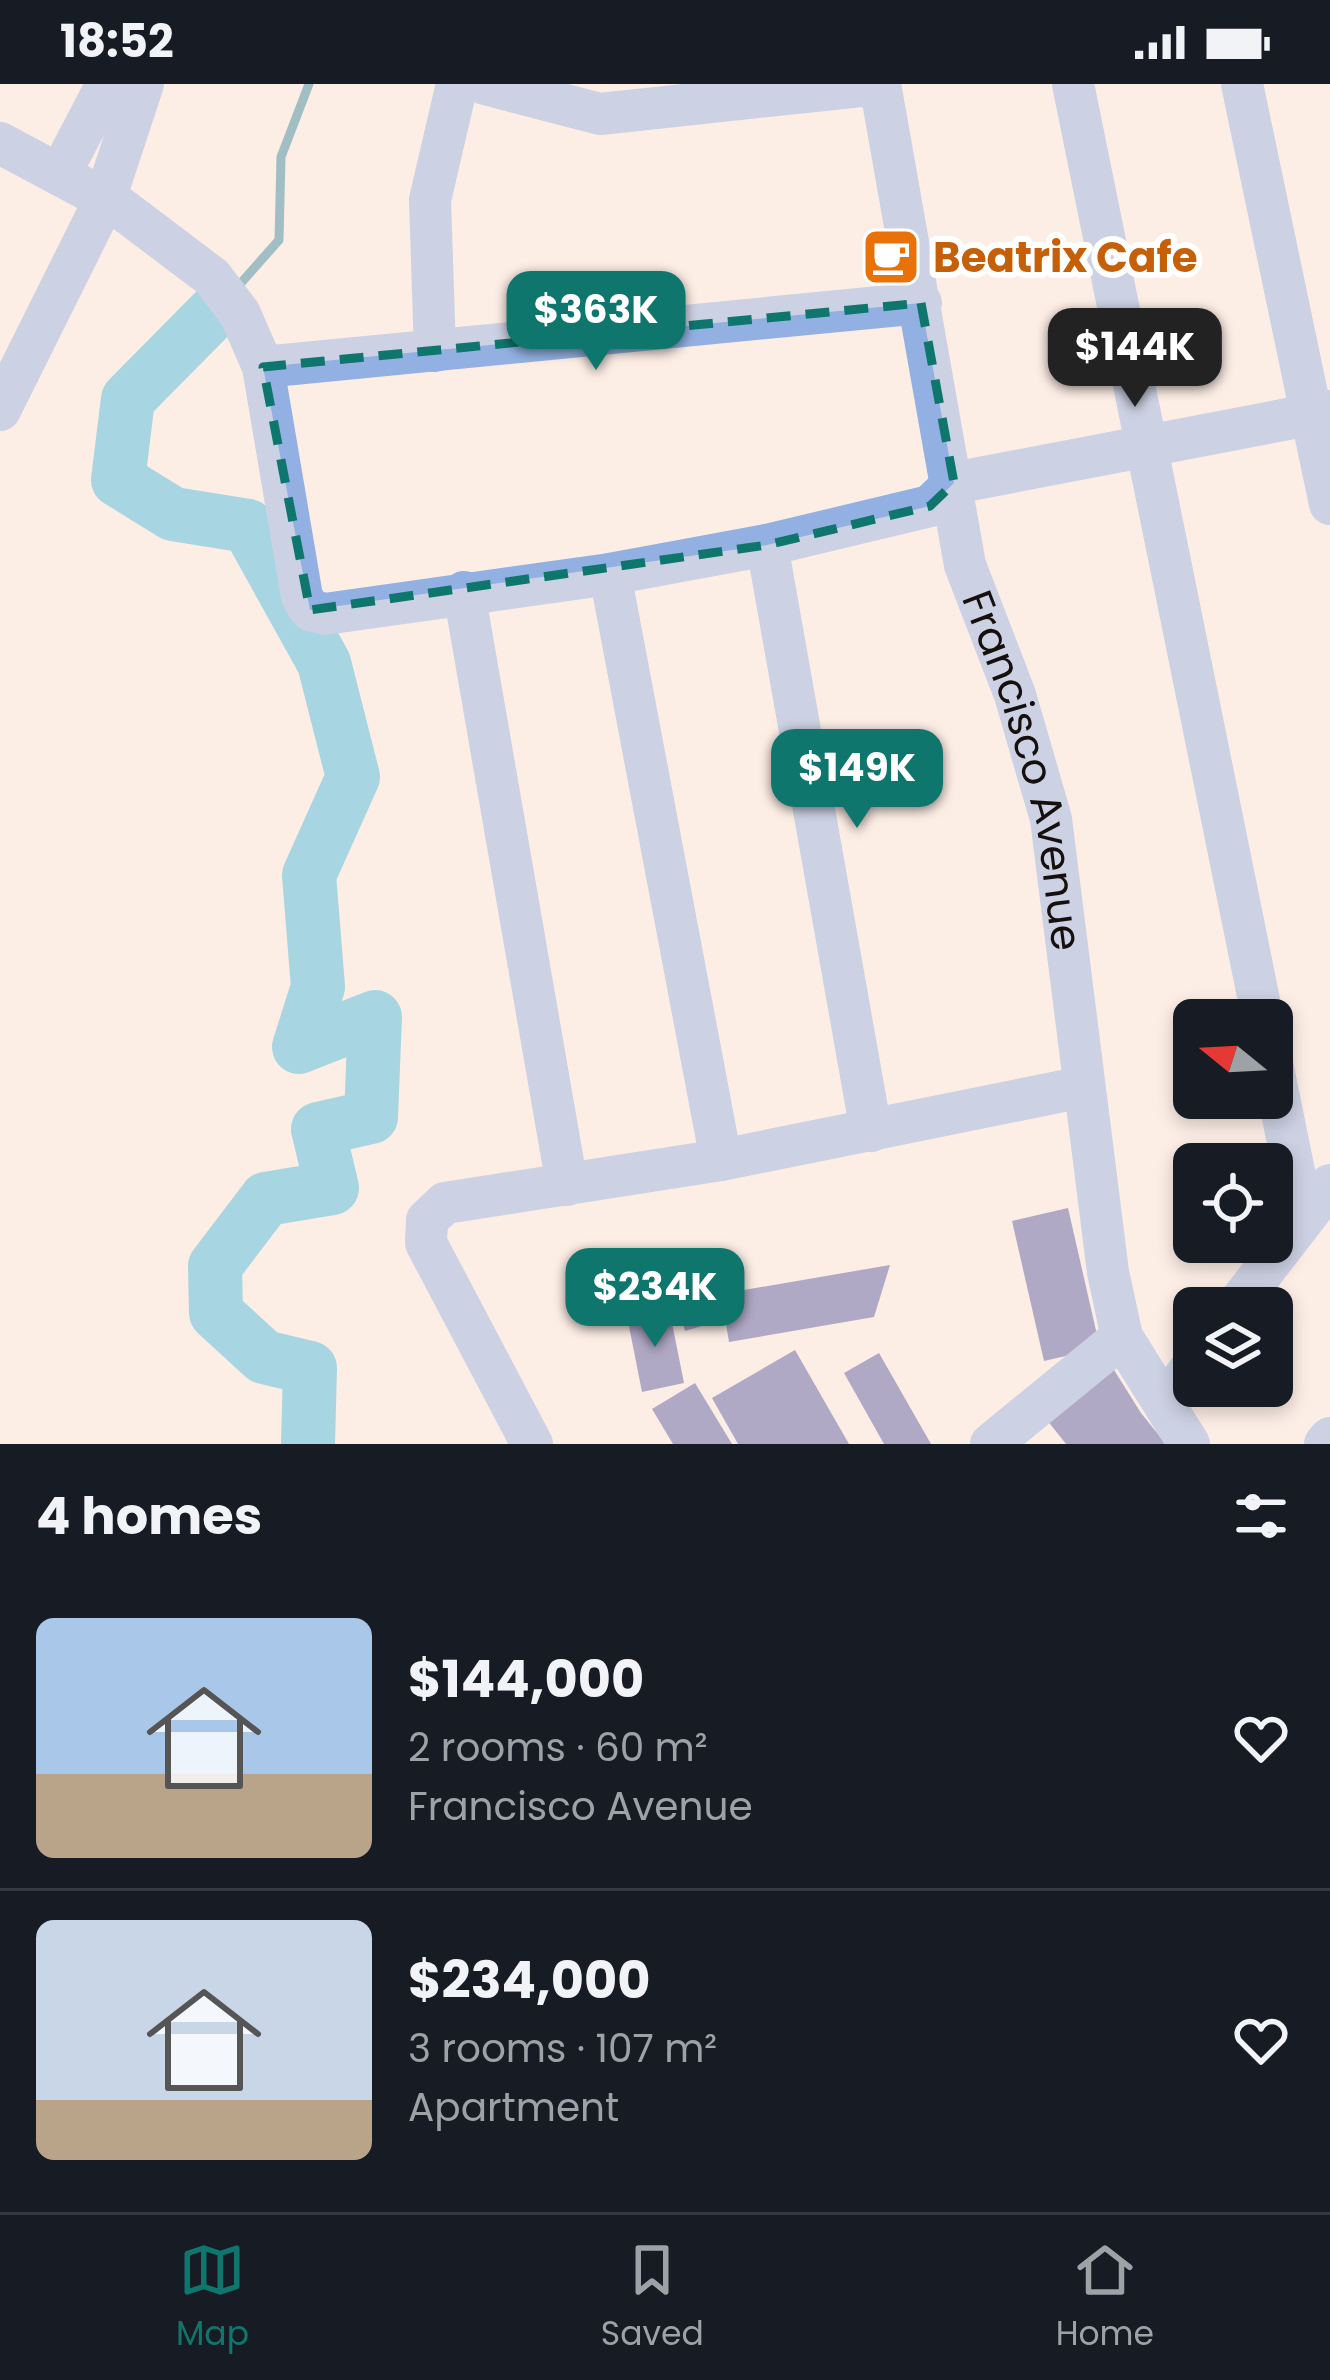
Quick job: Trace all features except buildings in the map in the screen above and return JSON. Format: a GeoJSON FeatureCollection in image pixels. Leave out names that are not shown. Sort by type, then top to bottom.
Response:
{"type":"FeatureCollection","features":[{"type":"Feature","properties":{"kind":"street"},"geometry":{"type":"LineString","coordinates":[[60,174],[107,84]]}},
{"type":"Feature","properties":{"kind":"street"},"geometry":{"type":"LineString","coordinates":[[0,410],[105,199],[143,84]]}},
{"type":"Feature","properties":{"kind":"street"},"geometry":{"type":"LineString","coordinates":[[435,351],[430,200],[457,84]]}},
{"type":"Feature","properties":{"kind":"street"},"geometry":{"type":"LineString","coordinates":[[485,84],[601,114],[880,84]]}},
{"type":"Feature","properties":{"kind":"street","name":"Francisco Avenue"},"geometry":{"type":"LineString","coordinates":[[880,84],[965,565],[1015,694],[1051,819],[1083,1087],[1122,1337],[1189,1444]]}},
{"type":"Feature","properties":{"kind":"street"},"geometry":{"type":"LineString","coordinates":[[1073,84],[1259,999]]}},
{"type":"Feature","properties":{"kind":"street"},"geometry":{"type":"LineString","coordinates":[[1242,84],[1320,412],[1330,504]]}},
{"type":"Feature","properties":{"kind":"street"},"geometry":{"type":"LineString","coordinates":[[0,143],[105,199],[212,277],[240,314],[263,367],[302,597],[310,610],[325,614],[610,574],[767,545],[930,506],[953,483],[1320,412]]}},
{"type":"Feature","properties":{"kind":"street"},"geometry":{"type":"LineString","coordinates":[[263,367],[921,303]]}},
{"type":"Feature","properties":{"kind":"street"},"geometry":{"type":"LineString","coordinates":[[767,545],[871,1131]]}},
{"type":"Feature","properties":{"kind":"street"},"geometry":{"type":"LineString","coordinates":[[610,574],[721,1160]]}},
{"type":"Feature","properties":{"kind":"street"},"geometry":{"type":"LineString","coordinates":[[464,592],[567,1185]]}},
{"type":"Feature","properties":{"kind":"street"},"geometry":{"type":"LineString","coordinates":[[532,1444],[427,1243],[427,1220],[446,1203],[721,1160],[1083,1087]]}},
{"type":"Feature","properties":{"kind":"street"},"geometry":{"type":"LineString","coordinates":[[1251,1287],[1317,1200],[1290,1119]]}},
{"type":"Feature","properties":{"kind":"street"},"geometry":{"type":"LineString","coordinates":[[992,1444],[1122,1337]]}},
{"type":"Feature","properties":{"kind":"street"},"geometry":{"type":"LineString","coordinates":[[1165,1403],[1173,1392]]}},
{"type":"Feature","properties":{"kind":"highlighted area"},"geometry":{"type":"Polygon","coordinates":[[[921,303],[954,483],[930,506],[767,545],[310,610],[263,367],[921,303]]]}},
{"type":"Feature","properties":{"kind":"waterway"},"geometry":{"type":"LineString","coordinates":[[240,284],[279,240],[281,157],[309,84]]}},
{"type":"Feature","properties":{"kind":"waterway"},"geometry":{"type":"LineString","coordinates":[[212,314],[128,399],[118,480],[173,514],[248,526],[324,663],[353,777],[309,875],[318,987],[299,1047],[375,1017],[371,1117],[318,1129],[332,1188],[266,1199],[215,1266],[216,1313],[264,1357],[310,1368],[308,1444]]}},
{"type":"Feature","properties":{"kind":"place","name":"Beatrix Cafe"},"geometry":{"type":"Point","coordinates":[891,257]}}]}
